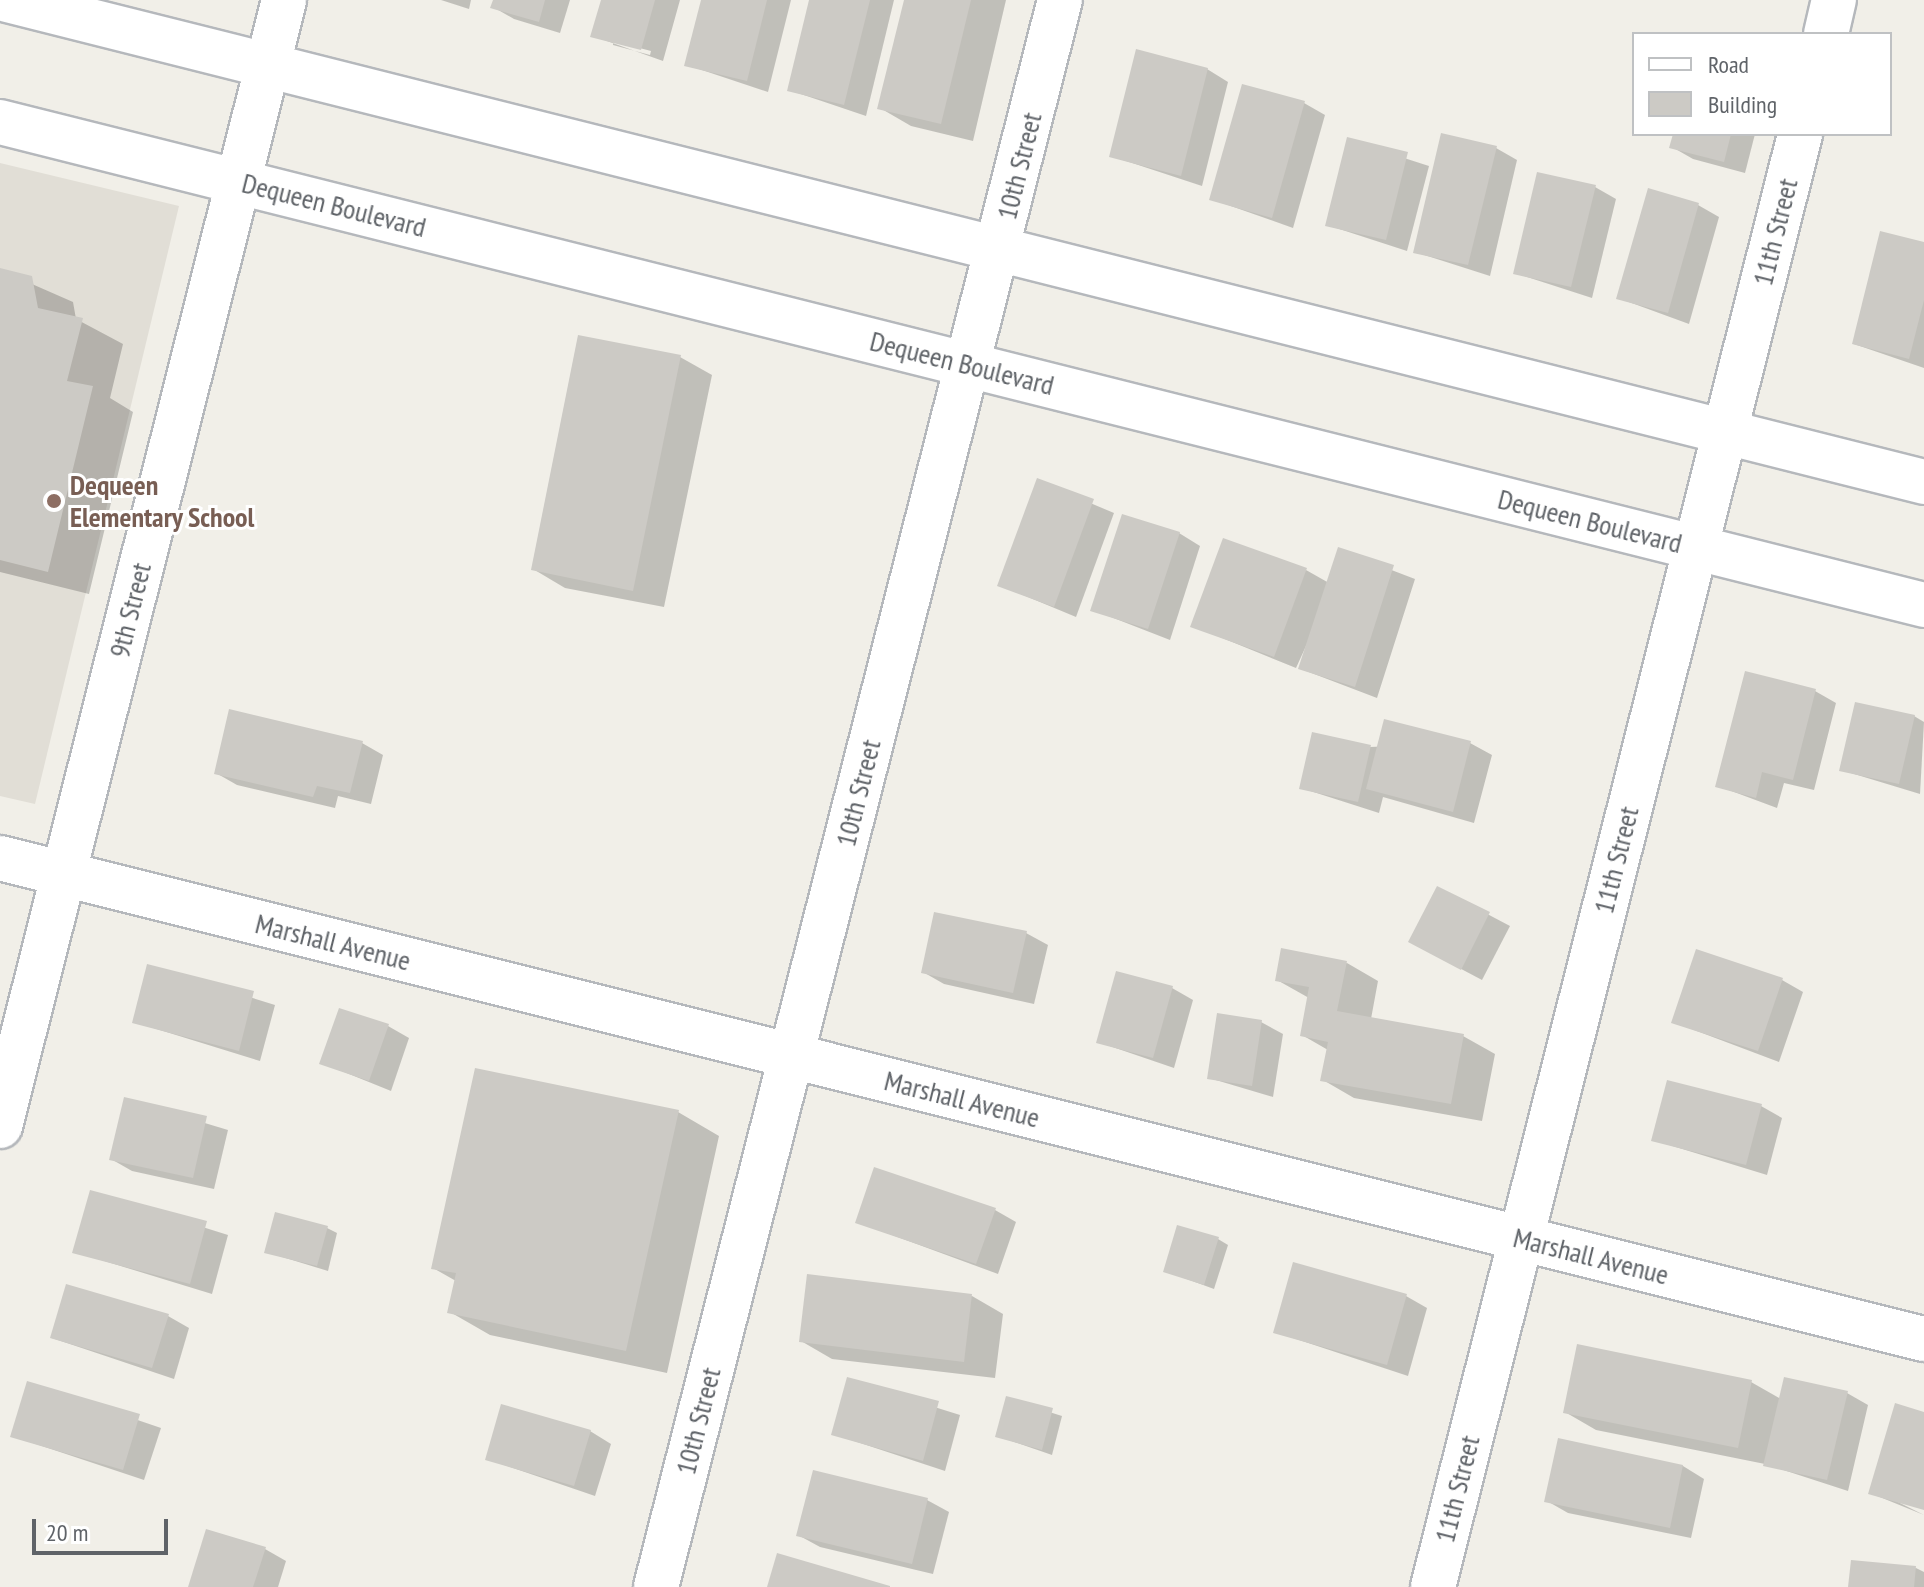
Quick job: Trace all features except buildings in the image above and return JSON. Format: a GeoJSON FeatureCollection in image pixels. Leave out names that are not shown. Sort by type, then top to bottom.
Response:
{"type":"FeatureCollection","features":[{"type":"Feature","properties":{"kind":"street"},"geometry":{"type":"LineString","coordinates":[[7,0],[1924,482]]}},
{"type":"Feature","properties":{"kind":"street","name":"9th Street"},"geometry":{"type":"LineString","coordinates":[[0,1126],[284,0]]}},
{"type":"Feature","properties":{"kind":"street","name":"10th Street"},"geometry":{"type":"LineString","coordinates":[[656,1587],[1060,0]]}},
{"type":"Feature","properties":{"kind":"street"},"geometry":{"type":"LineString","coordinates":[[1826,32],[1834,0]]}},
{"type":"Feature","properties":{"kind":"street","name":"Dequeen Boulevard"},"geometry":{"type":"LineString","coordinates":[[0,122],[1924,605]]}},
{"type":"Feature","properties":{"kind":"street","name":"11th Street"},"geometry":{"type":"LineString","coordinates":[[1433,1587],[1799,136]]}},
{"type":"Feature","properties":{"kind":"street","name":"Marshall Avenue"},"geometry":{"type":"LineString","coordinates":[[0,858],[1924,1339]]}},
{"type":"Feature","properties":{"kind":"shaded area","name":"Dequeen Elementary School"},"geometry":{"type":"Polygon","coordinates":[[[0,163],[179,206],[35,804],[0,796],[0,163]]]}},
{"type":"Feature","properties":{"kind":"place","name":"Dequeen Elementary School"},"geometry":{"type":"Point","coordinates":[54,501]}}]}
